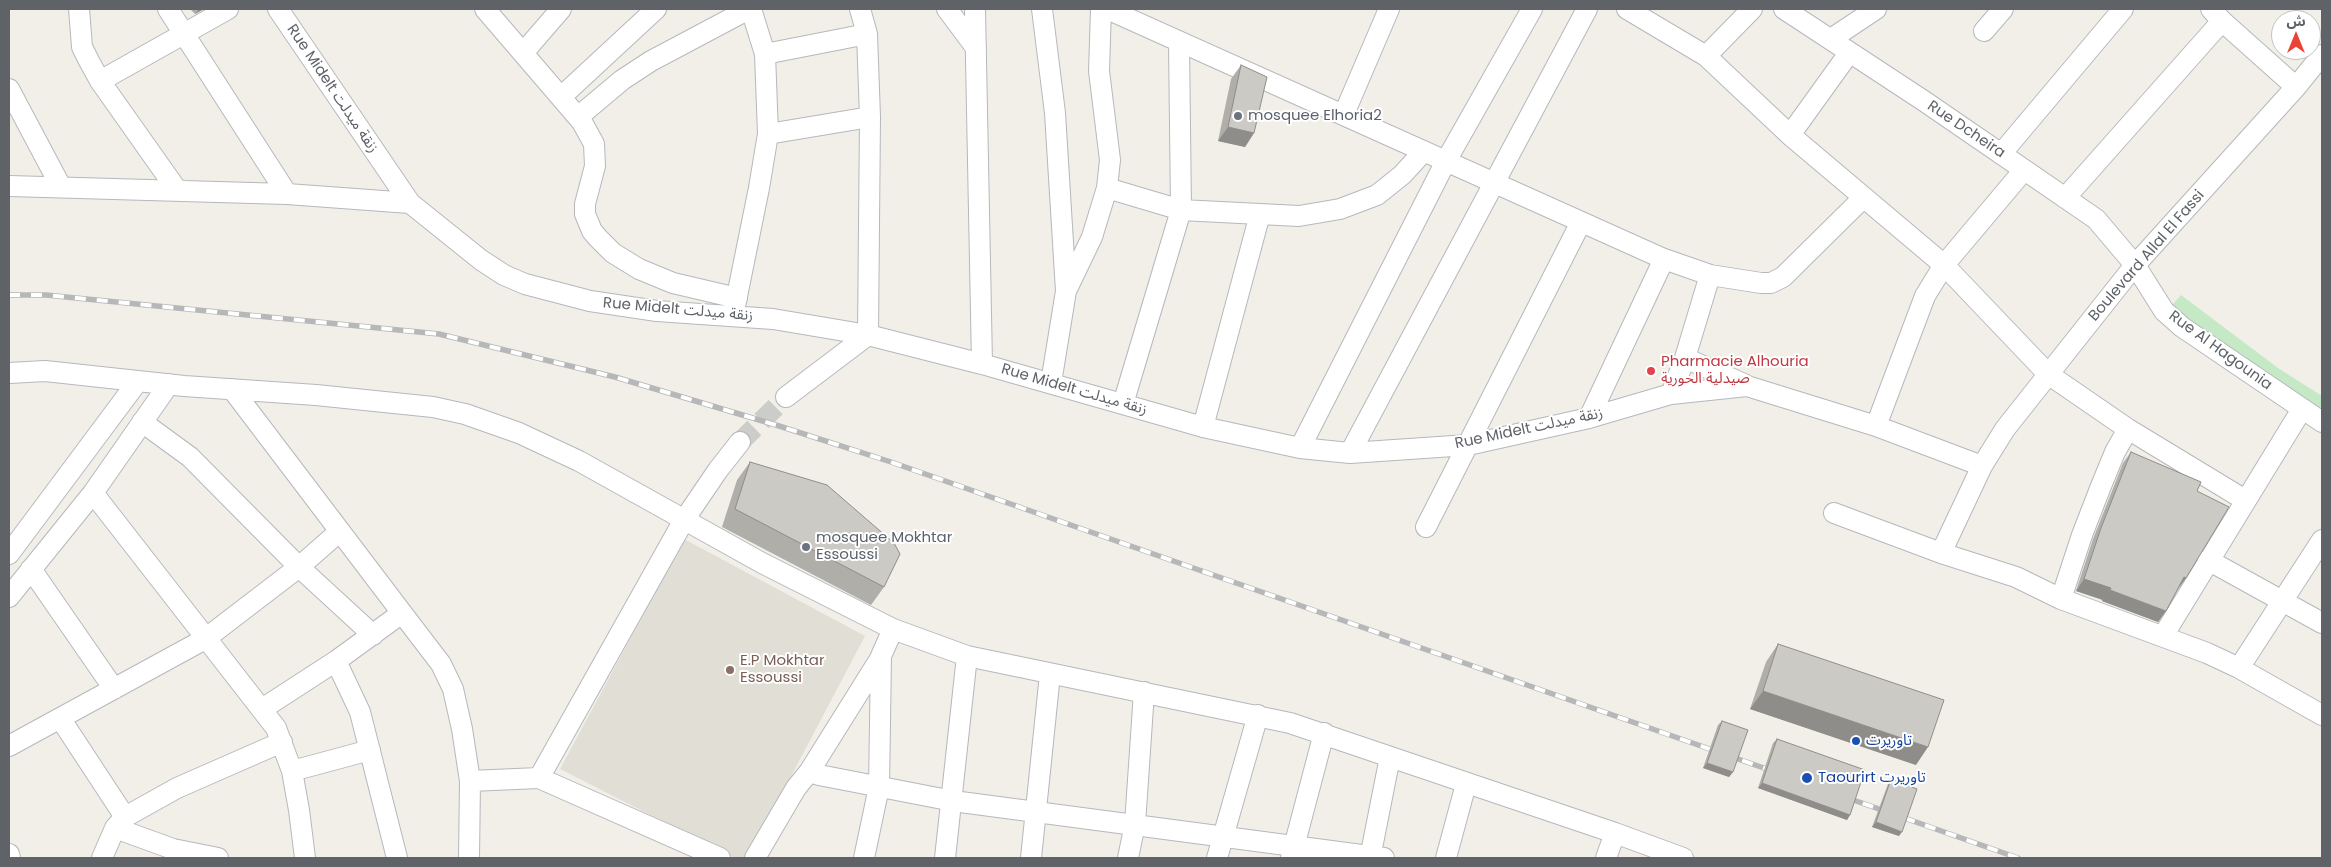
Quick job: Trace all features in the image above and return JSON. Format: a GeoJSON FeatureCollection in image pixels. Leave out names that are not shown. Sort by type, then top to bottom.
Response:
{"type":"FeatureCollection","features":[{"type":"Feature","properties":{"kind":"street"},"geometry":{"type":"LineString","coordinates":[[78,9],[82,46],[100,82],[177,190]]}},
{"type":"Feature","properties":{"kind":"street"},"geometry":{"type":"LineString","coordinates":[[168,9],[286,194]]}},
{"type":"Feature","properties":{"kind":"street"},"geometry":{"type":"LineString","coordinates":[[100,82],[228,9]]}},
{"type":"Feature","properties":{"kind":"street","name":"Rue Midelt زنقة ميدلت"},"geometry":{"type":"LineString","coordinates":[[278,9],[410,203],[481,260],[504,275],[525,284],[590,302],[624,308],[735,306],[868,335],[982,364],[1203,427],[1300,448],[1350,453],[1468,445],[1588,418],[1671,394],[1747,386],[1876,426],[1982,466]]}},
{"type":"Feature","properties":{"kind":"street"},"geometry":{"type":"LineString","coordinates":[[485,9],[578,117],[594,144],[595,166],[585,204],[586,214],[592,231],[612,253],[639,269],[735,306],[760,188],[768,134],[765,54],[750,9],[651,61],[622,80],[578,117]]}},
{"type":"Feature","properties":{"kind":"street"},"geometry":{"type":"LineString","coordinates":[[523,53],[561,9]]}},
{"type":"Feature","properties":{"kind":"street"},"geometry":{"type":"LineString","coordinates":[[561,97],[656,9]]}},
{"type":"Feature","properties":{"kind":"street"},"geometry":{"type":"LineString","coordinates":[[786,397],[868,335],[870,117],[867,34],[860,9]]}},
{"type":"Feature","properties":{"kind":"street"},"geometry":{"type":"LineString","coordinates":[[947,9],[976,48]]}},
{"type":"Feature","properties":{"kind":"street"},"geometry":{"type":"LineString","coordinates":[[975,9],[982,364]]}},
{"type":"Feature","properties":{"kind":"street"},"geometry":{"type":"LineString","coordinates":[[1042,9],[1055,113],[1066,290],[1051,383]]}},
{"type":"Feature","properties":{"kind":"street"},"geometry":{"type":"LineString","coordinates":[[1066,290],[1092,237],[1107,188],[1110,160],[1099,71],[1101,9]]}},
{"type":"Feature","properties":{"kind":"street"},"geometry":{"type":"LineString","coordinates":[[1107,9],[1179,43],[1344,114],[1664,259],[1710,275],[1761,283],[1771,283],[1783,277],[1863,198]]}},
{"type":"Feature","properties":{"kind":"street"},"geometry":{"type":"LineString","coordinates":[[1344,114],[1389,9]]}},
{"type":"Feature","properties":{"kind":"street"},"geometry":{"type":"LineString","coordinates":[[1300,448],[1446,161],[1532,9]]}},
{"type":"Feature","properties":{"kind":"street"},"geometry":{"type":"LineString","coordinates":[[1350,453],[1587,9]]}},
{"type":"Feature","properties":{"kind":"street"},"geometry":{"type":"LineString","coordinates":[[1627,9],[1706,56],[1790,136],[1944,265],[2048,374],[2128,429],[2245,500]]}},
{"type":"Feature","properties":{"kind":"street"},"geometry":{"type":"LineString","coordinates":[[1706,56],[1752,9]]}},
{"type":"Feature","properties":{"kind":"street","name":"Rue Dcheira"},"geometry":{"type":"LineString","coordinates":[[1784,9],[1924,101],[2066,198],[2096,220],[2135,265]]}},
{"type":"Feature","properties":{"kind":"street"},"geometry":{"type":"LineString","coordinates":[[1831,39],[1876,9]]}},
{"type":"Feature","properties":{"kind":"street"},"geometry":{"type":"LineString","coordinates":[[1984,31],[2003,9]]}},
{"type":"Feature","properties":{"kind":"street"},"geometry":{"type":"LineString","coordinates":[[2001,154],[2124,9]]}},
{"type":"Feature","properties":{"kind":"street"},"geometry":{"type":"LineString","coordinates":[[2066,198],[2216,15],[2296,87]]}},
{"type":"Feature","properties":{"kind":"street"},"geometry":{"type":"LineString","coordinates":[[765,54],[867,34]]}},
{"type":"Feature","properties":{"kind":"street"},"geometry":{"type":"LineString","coordinates":[[1123,404],[1181,210],[1179,43]]}},
{"type":"Feature","properties":{"kind":"street"},"geometry":{"type":"LineString","coordinates":[[1790,136],[1849,53]]}},
{"type":"Feature","properties":{"kind":"street","name":"Boulevard Allal El Fassi"},"geometry":{"type":"LineString","coordinates":[[1941,553],[1982,466],[2005,429],[2135,265],[2296,87],[2322,55]]}},
{"type":"Feature","properties":{"kind":"street"},"geometry":{"type":"LineString","coordinates":[[9,90],[61,187]]}},
{"type":"Feature","properties":{"kind":"street"},"geometry":{"type":"LineString","coordinates":[[768,134],[870,117]]}},
{"type":"Feature","properties":{"kind":"street"},"geometry":{"type":"LineString","coordinates":[[1107,188],[1181,210],[1299,216],[1340,209],[1377,195],[1402,175],[1424,151]]}},
{"type":"Feature","properties":{"kind":"street"},"geometry":{"type":"LineString","coordinates":[[1876,426],[1924,296],[1944,265],[2024,170]]}},
{"type":"Feature","properties":{"kind":"street"},"geometry":{"type":"LineString","coordinates":[[9,186],[286,194],[410,203]]}},
{"type":"Feature","properties":{"kind":"street"},"geometry":{"type":"LineString","coordinates":[[1203,427],[1260,214]]}},
{"type":"Feature","properties":{"kind":"street"},"geometry":{"type":"LineString","coordinates":[[1426,527],[1581,222]]}},
{"type":"Feature","properties":{"kind":"street"},"geometry":{"type":"LineString","coordinates":[[1588,418],[1664,259]]}},
{"type":"Feature","properties":{"kind":"street","name":"Rue Al Hagounia"},"geometry":{"type":"LineString","coordinates":[[2135,265],[2164,311],[2182,327],[2322,422]]}},
{"type":"Feature","properties":{"kind":"street"},"geometry":{"type":"LineString","coordinates":[[1671,394],[1685,358],[1710,275]]}},
{"type":"Feature","properties":{"kind":"street"},"geometry":{"type":"LineString","coordinates":[[1685,358],[1747,386]]}},
{"type":"Feature","properties":{"kind":"street"},"geometry":{"type":"LineString","coordinates":[[9,373],[45,371],[169,384],[384,401],[433,407],[465,414],[519,434],[578,461],[762,563],[893,629],[967,656],[1258,715],[1324,734],[1683,858]]}},
{"type":"Feature","properties":{"kind":"street"},"geometry":{"type":"LineString","coordinates":[[10,549],[138,381]]}},
{"type":"Feature","properties":{"kind":"street"},"geometry":{"type":"LineString","coordinates":[[9,598],[93,493],[169,384]]}},
{"type":"Feature","properties":{"kind":"street"},"geometry":{"type":"LineString","coordinates":[[232,389],[441,664],[453,689],[462,729],[470,781],[469,858]]}},
{"type":"Feature","properties":{"kind":"street"},"geometry":{"type":"LineString","coordinates":[[2163,636],[2302,410]]}},
{"type":"Feature","properties":{"kind":"street"},"geometry":{"type":"LineString","coordinates":[[142,422],[190,457],[300,567],[373,635]]}},
{"type":"Feature","properties":{"kind":"street"},"geometry":{"type":"LineString","coordinates":[[2061,599],[2082,535],[2101,486],[2115,452],[2128,429]]}},
{"type":"Feature","properties":{"kind":"street"},"geometry":{"type":"LineString","coordinates":[[539,778],[684,520],[718,470],[740,442]]}},
{"type":"Feature","properties":{"kind":"street"},"geometry":{"type":"LineString","coordinates":[[93,493],[276,728],[292,771],[300,810],[305,858]]}},
{"type":"Feature","properties":{"kind":"street"},"geometry":{"type":"LineString","coordinates":[[1834,513],[1941,553],[2016,577],[2061,599],[2163,636],[2239,668],[2322,714]]}},
{"type":"Feature","properties":{"kind":"street"},"geometry":{"type":"LineString","coordinates":[[9,746],[205,639],[300,567],[340,531]]}},
{"type":"Feature","properties":{"kind":"street"},"geometry":{"type":"LineString","coordinates":[[2239,668],[2284,602],[2322,540]]}},
{"type":"Feature","properties":{"kind":"street"},"geometry":{"type":"LineString","coordinates":[[2208,560],[2322,623]]}},
{"type":"Feature","properties":{"kind":"street"},"geometry":{"type":"LineString","coordinates":[[31,570],[114,689]]}},
{"type":"Feature","properties":{"kind":"street"},"geometry":{"type":"LineString","coordinates":[[262,709],[336,661],[402,613]]}},
{"type":"Feature","properties":{"kind":"street"},"geometry":{"type":"LineString","coordinates":[[755,858],[796,788],[809,772],[881,656],[893,629]]}},
{"type":"Feature","properties":{"kind":"street"},"geometry":{"type":"LineString","coordinates":[[864,858],[879,787],[881,656]]}},
{"type":"Feature","properties":{"kind":"street"},"geometry":{"type":"LineString","coordinates":[[945,858],[953,801],[967,656]]}},
{"type":"Feature","properties":{"kind":"street"},"geometry":{"type":"LineString","coordinates":[[336,661],[360,712],[397,858]]}},
{"type":"Feature","properties":{"kind":"street"},"geometry":{"type":"LineString","coordinates":[[1031,858],[1050,674]]}},
{"type":"Feature","properties":{"kind":"street"},"geometry":{"type":"LineString","coordinates":[[1128,858],[1135,824],[1144,692]]}},
{"type":"Feature","properties":{"kind":"street"},"geometry":{"type":"LineString","coordinates":[[1217,858],[1258,715]]}},
{"type":"Feature","properties":{"kind":"street"},"geometry":{"type":"LineString","coordinates":[[60,718],[120,823],[173,849],[218,858]]}},
{"type":"Feature","properties":{"kind":"street"},"geometry":{"type":"LineString","coordinates":[[1292,852],[1324,734]]}},
{"type":"Feature","properties":{"kind":"street"},"geometry":{"type":"LineString","coordinates":[[102,858],[120,823],[177,788],[282,742]]}},
{"type":"Feature","properties":{"kind":"street"},"geometry":{"type":"LineString","coordinates":[[292,771],[370,750]]}},
{"type":"Feature","properties":{"kind":"street"},"geometry":{"type":"LineString","coordinates":[[809,772],[953,801],[1036,810],[1222,836],[1292,852],[1375,857],[1390,757]]}},
{"type":"Feature","properties":{"kind":"street"},"geometry":{"type":"LineString","coordinates":[[470,781],[539,778],[720,858]]}},
{"type":"Feature","properties":{"kind":"street"},"geometry":{"type":"LineString","coordinates":[[1446,858],[1466,784]]}},
{"type":"Feature","properties":{"kind":"street"},"geometry":{"type":"LineString","coordinates":[[1606,858],[1615,833]]}},
{"type":"Feature","properties":{"kind":"street"},"geometry":{"type":"LineString","coordinates":[[9,854],[10,858]]}},
{"type":"Feature","properties":{"kind":"shaded area","name":"E.P Mokhtar Essoussi"},"geometry":{"type":"Polygon","coordinates":[[[684,539],[865,636],[748,858],[735,858],[560,769],[684,539]]]}},
{"type":"Feature","properties":{"kind":"green space"},"geometry":{"type":"Polygon","coordinates":[[[2181,295],[2278,368],[2322,396],[2322,416],[2166,312],[2181,295]]]}},
{"type":"Feature","properties":{"kind":"building"},"geometry":{"type":"Polygon","coordinates":[[[1241,65],[1267,77],[1254,133],[1228,127],[1241,65]]]}},
{"type":"Feature","properties":{"kind":"building"},"geometry":{"type":"Polygon","coordinates":[[[2131,452],[2201,482],[2197,491],[2229,507],[2186,578],[2184,577],[2166,611],[2084,579],[2101,528],[2131,452]]]}},
{"type":"Feature","properties":{"kind":"building"},"geometry":{"type":"Polygon","coordinates":[[[750,462],[827,485],[894,543],[900,554],[884,587],[735,509],[750,462]]]}},
{"type":"Feature","properties":{"kind":"building"},"geometry":{"type":"Polygon","coordinates":[[[1778,644],[1944,700],[1928,747],[1763,691],[1778,644]]]}},
{"type":"Feature","properties":{"kind":"building"},"geometry":{"type":"Polygon","coordinates":[[[1722,721],[1748,730],[1733,772],[1707,763],[1722,721]]]}},
{"type":"Feature","properties":{"kind":"building"},"geometry":{"type":"Polygon","coordinates":[[[1777,739],[1865,770],[1850,815],[1762,783],[1777,739]]]}},
{"type":"Feature","properties":{"kind":"building"},"geometry":{"type":"Polygon","coordinates":[[[1891,779],[1917,789],[1902,832],[1876,822],[1891,779]]]}},
{"type":"Feature","properties":{"kind":"tunnel"},"geometry":{"type":"LineString","coordinates":[[740,442],[786,397]]}},
{"type":"Feature","properties":{"kind":"railway"},"geometry":{"type":"LineString","coordinates":[[9,295],[46,295],[439,334],[615,377],[776,425],[891,462],[1778,773]]}},
{"type":"Feature","properties":{"kind":"railway"},"geometry":{"type":"LineString","coordinates":[[1842,796],[2018,858]]}},
{"type":"Feature","properties":{"kind":"place","name":"mosquee Elhoria2"},"geometry":{"type":"Point","coordinates":[1238,116]}},
{"type":"Feature","properties":{"kind":"place","name":"Pharmacie Alhouria صيدلية الحورية"},"geometry":{"type":"Point","coordinates":[1651,371]}},
{"type":"Feature","properties":{"kind":"place","name":"mosquee Mokhtar Essoussi"},"geometry":{"type":"Point","coordinates":[806,547]}},
{"type":"Feature","properties":{"kind":"place","name":"E.P Mokhtar Essoussi"},"geometry":{"type":"Point","coordinates":[730,670]}},
{"type":"Feature","properties":{"kind":"place","name":"تاوريرت"},"geometry":{"type":"Point","coordinates":[1856,741]}},
{"type":"Feature","properties":{"kind":"place","name":"Taourirt تاوريرت"},"geometry":{"type":"Point","coordinates":[1807,778]}}]}
